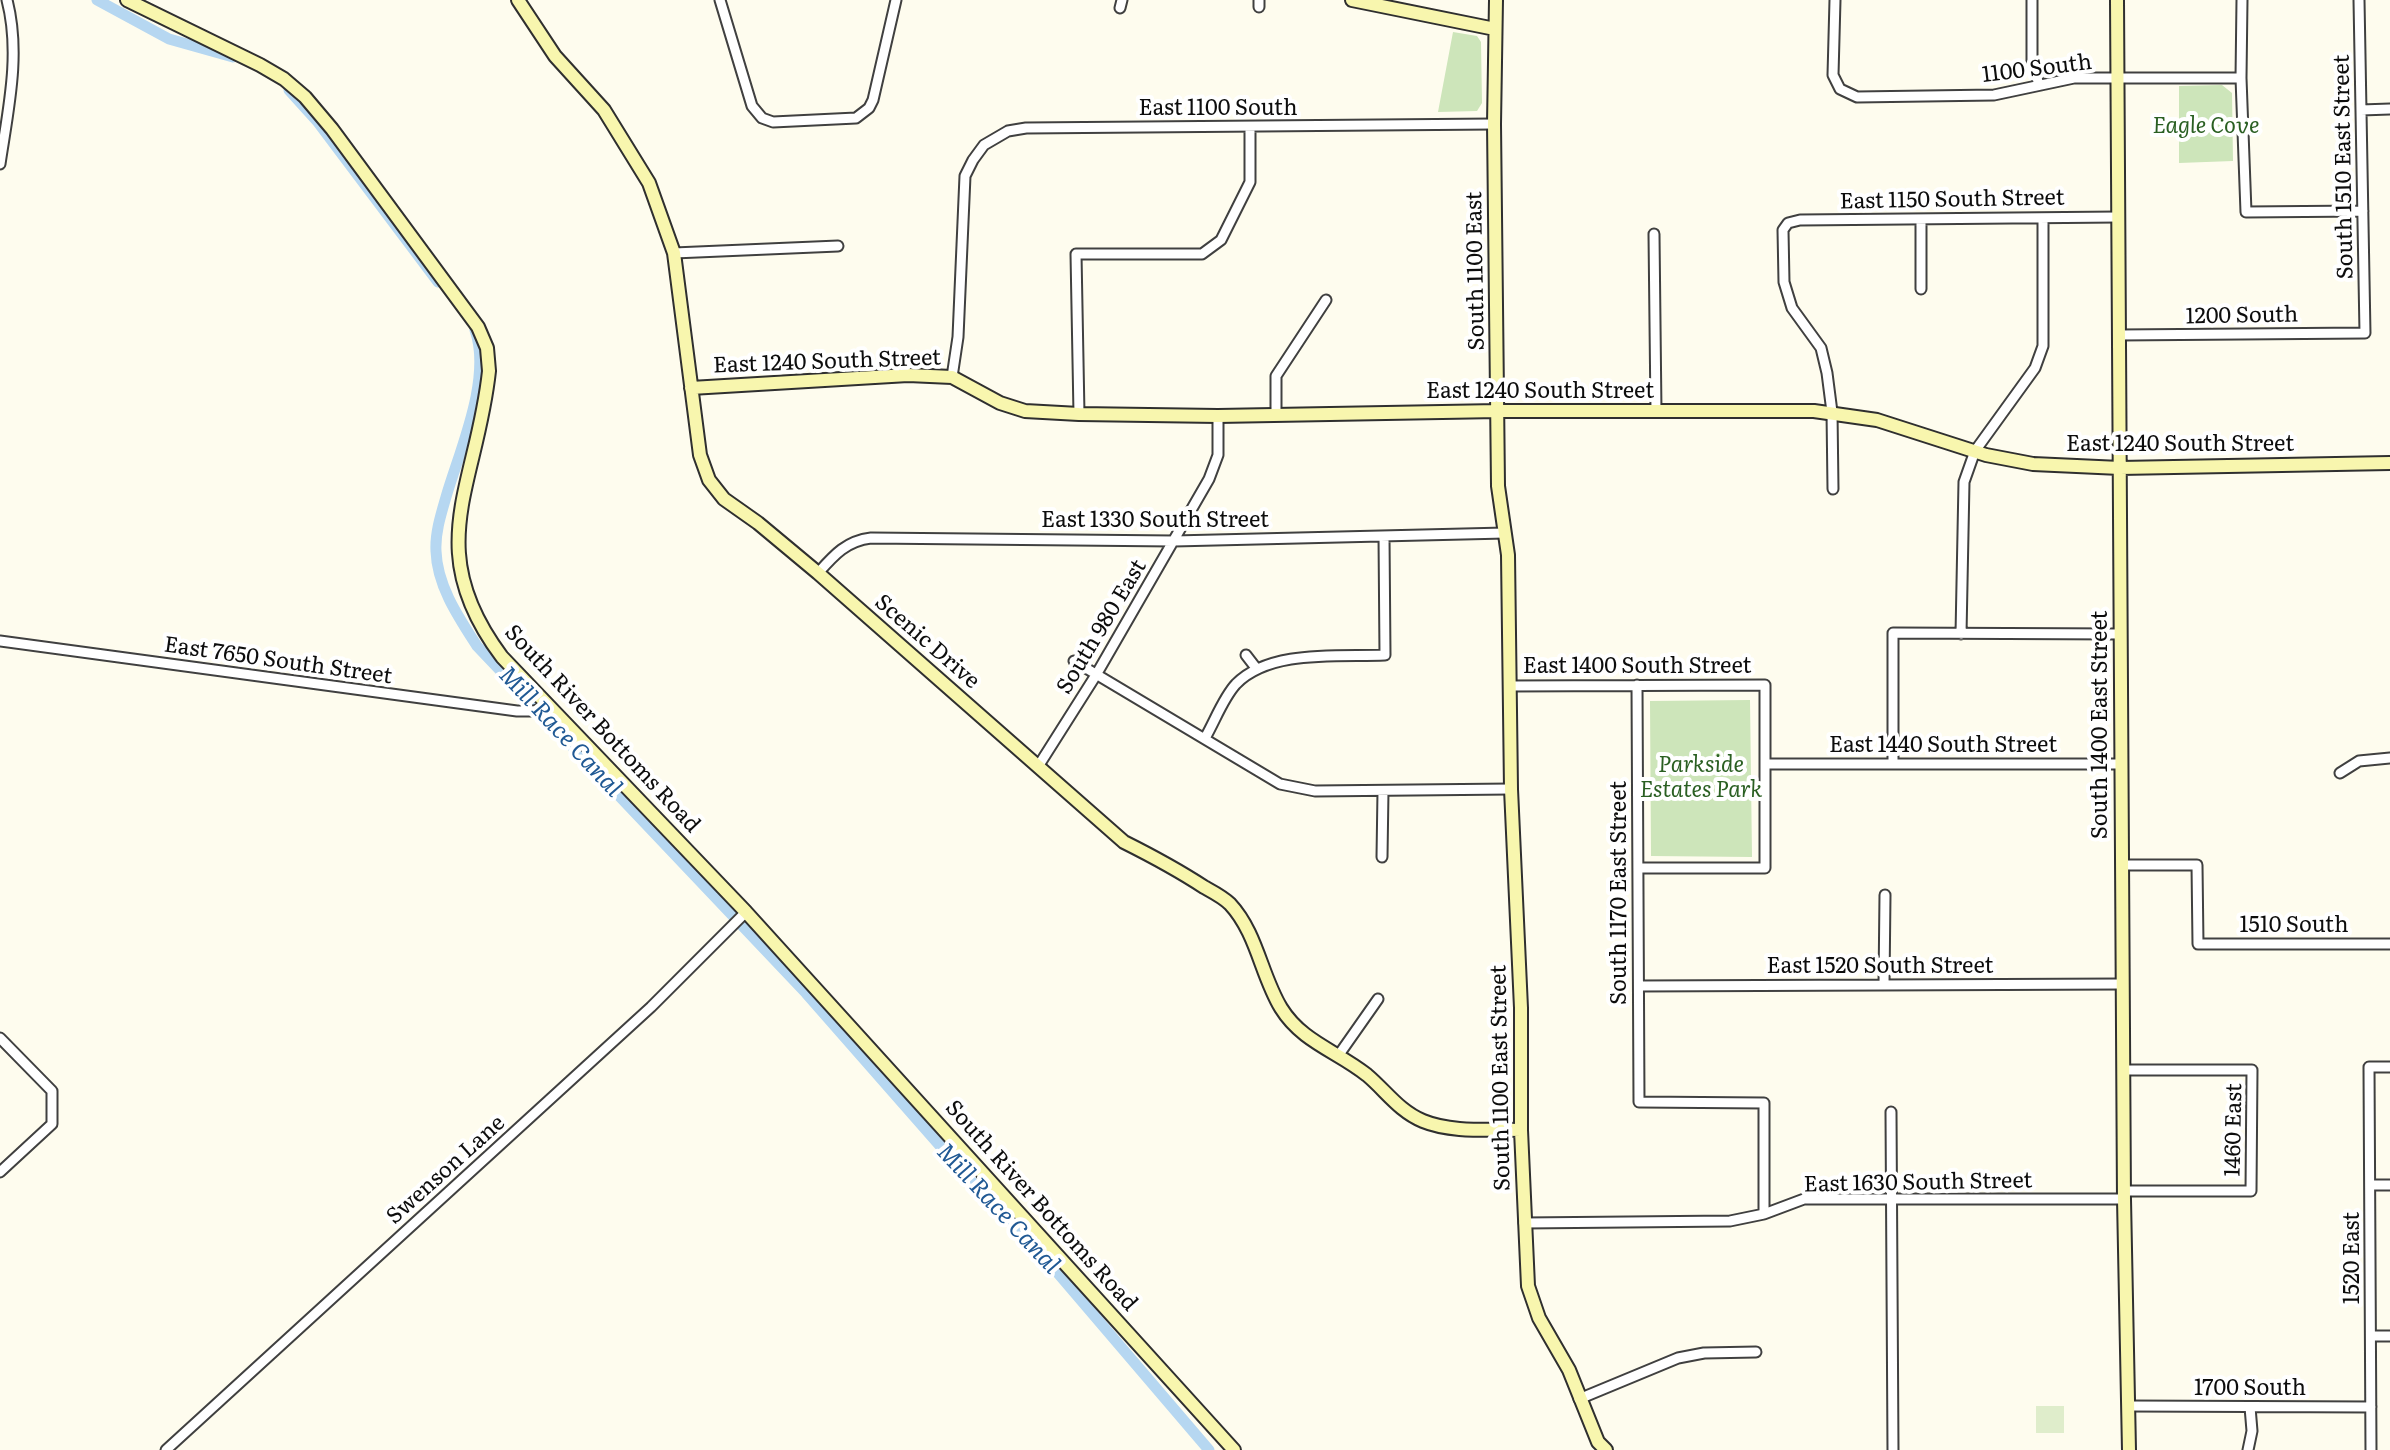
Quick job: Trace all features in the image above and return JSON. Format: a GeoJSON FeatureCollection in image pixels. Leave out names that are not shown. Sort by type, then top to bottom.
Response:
{"type":"FeatureCollection","features":[{"type":"Feature","properties":{"kind":"street"},"geometry":{"type":"LineString","coordinates":[[0,164],[14,59],[12,19],[7,0]]}},
{"type":"Feature","properties":{"kind":"street","name":"South River Bottoms Road"},"geometry":{"type":"LineString","coordinates":[[127,0],[260,65],[284,79],[305,97],[478,327],[487,348],[489,371],[459,517],[460,569],[472,606],[502,657],[542,708],[744,914],[1234,1450]]}},
{"type":"Feature","properties":{"kind":"street","name":"Scenic Drive"},"geometry":{"type":"LineString","coordinates":[[518,0],[555,56],[604,110],[649,183],[674,253],[700,455],[709,480],[724,499],[818,573],[1124,842],[1170,865],[1228,902],[1254,942],[1265,978],[1282,1009],[1298,1030],[1317,1046],[1367,1075],[1402,1110],[1425,1123],[1453,1128],[1521,1130]]}},
{"type":"Feature","properties":{"kind":"street"},"geometry":{"type":"LineString","coordinates":[[720,0],[752,106],[762,118],[773,122],[856,118],[863,114],[873,100],[896,0]]}},
{"type":"Feature","properties":{"kind":"street"},"geometry":{"type":"LineString","coordinates":[[1352,0],[1495,29]]}},
{"type":"Feature","properties":{"kind":"street","name":"South 1100 East"},"geometry":{"type":"LineString","coordinates":[[1496,0],[1494,124],[1498,486],[1508,555],[1510,686]]}},
{"type":"Feature","properties":{"kind":"street","name":"1100 South"},"geometry":{"type":"LineString","coordinates":[[1835,0],[1833,75],[1840,89],[1857,97],[1994,95],[2074,78],[2241,78]]}},
{"type":"Feature","properties":{"kind":"street"},"geometry":{"type":"LineString","coordinates":[[2032,0],[2032,60],[2039,85]]}},
{"type":"Feature","properties":{"kind":"street","name":"South 1400 East Street"},"geometry":{"type":"LineString","coordinates":[[2117,0],[2122,984],[2129,1450]]}},
{"type":"Feature","properties":{"kind":"street"},"geometry":{"type":"LineString","coordinates":[[2242,0],[2241,78],[2246,212],[2363,211]]}},
{"type":"Feature","properties":{"kind":"street","name":"South 1510 East Street"},"geometry":{"type":"LineString","coordinates":[[2359,0],[2365,333]]}},
{"type":"Feature","properties":{"kind":"street"},"geometry":{"type":"LineString","coordinates":[[2361,110],[2390,109]]}},
{"type":"Feature","properties":{"kind":"street","name":"East 1100 South"},"geometry":{"type":"LineString","coordinates":[[952,377],[958,337],[963,188],[968,168],[979,151],[999,135],[1026,128],[1494,124]]}},
{"type":"Feature","properties":{"kind":"street"},"geometry":{"type":"LineString","coordinates":[[1079,414],[1076,254],[1202,254],[1221,240],[1250,182],[1250,127]]}},
{"type":"Feature","properties":{"kind":"street","name":"East 1150 South Street"},"geometry":{"type":"LineString","coordinates":[[1832,412],[1821,348],[1792,308],[1784,282],[1783,230],[1788,223],[1800,220],[2118,217]]}},
{"type":"Feature","properties":{"kind":"street"},"geometry":{"type":"LineString","coordinates":[[1961,634],[1964,482],[1975,451],[2035,368],[2043,346],[2043,218]]}},
{"type":"Feature","properties":{"kind":"street"},"geometry":{"type":"LineString","coordinates":[[1921,219],[1921,289]]}},
{"type":"Feature","properties":{"kind":"street"},"geometry":{"type":"LineString","coordinates":[[1654,234],[1656,412]]}},
{"type":"Feature","properties":{"kind":"street"},"geometry":{"type":"LineString","coordinates":[[674,253],[838,246]]}},
{"type":"Feature","properties":{"kind":"street"},"geometry":{"type":"LineString","coordinates":[[1276,415],[1276,376],[1326,300]]}},
{"type":"Feature","properties":{"kind":"street","name":"1200 South"},"geometry":{"type":"LineString","coordinates":[[2119,335],[2365,333]]}},
{"type":"Feature","properties":{"kind":"street","name":"East 1240 South Street"},"geometry":{"type":"LineString","coordinates":[[691,388],[908,375],[952,377],[1000,403],[1025,411],[1079,414],[1832,412],[1902,426],[1975,451],[2033,464],[2120,468],[2390,463]]}},
{"type":"Feature","properties":{"kind":"street"},"geometry":{"type":"LineString","coordinates":[[1832,412],[1833,489]]}},
{"type":"Feature","properties":{"kind":"street","name":"South 980 East"},"geometry":{"type":"LineString","coordinates":[[1039,765],[1096,675],[1209,479],[1218,455],[1218,416]]}},
{"type":"Feature","properties":{"kind":"street","name":"East 1330 South Street"},"geometry":{"type":"LineString","coordinates":[[818,573],[841,548],[851,542],[871,538],[1174,541],[1505,533]]}},
{"type":"Feature","properties":{"kind":"street"},"geometry":{"type":"LineString","coordinates":[[1205,738],[1235,685],[1256,668],[1285,659],[1385,655],[1384,536]]}},
{"type":"Feature","properties":{"kind":"street"},"geometry":{"type":"LineString","coordinates":[[1893,763],[1893,633],[2121,634]]}},
{"type":"Feature","properties":{"kind":"street","name":"East 7650 South Street"},"geometry":{"type":"LineString","coordinates":[[0,641],[517,711],[542,708]]}},
{"type":"Feature","properties":{"kind":"street"},"geometry":{"type":"LineString","coordinates":[[1246,655],[1256,668]]}},
{"type":"Feature","properties":{"kind":"street"},"geometry":{"type":"LineString","coordinates":[[1074,661],[1280,784],[1315,791],[1511,789]]}},
{"type":"Feature","properties":{"kind":"street","name":"South 1170 East Street"},"geometry":{"type":"LineString","coordinates":[[1637,685],[1639,1102],[1764,1103],[1764,1214]]}},
{"type":"Feature","properties":{"kind":"street","name":"East 1400 South Street"},"geometry":{"type":"LineString","coordinates":[[1510,686],[1765,685],[1765,764]]}},
{"type":"Feature","properties":{"kind":"street","name":"South 1100 East Street"},"geometry":{"type":"LineString","coordinates":[[1510,686],[1528,1286],[1539,1318],[1569,1370],[1598,1442],[1606,1450]]}},
{"type":"Feature","properties":{"kind":"street"},"geometry":{"type":"LineString","coordinates":[[2340,773],[2359,761],[2390,758]]}},
{"type":"Feature","properties":{"kind":"street"},"geometry":{"type":"LineString","coordinates":[[1639,868],[1765,868],[1765,764]]}},
{"type":"Feature","properties":{"kind":"street","name":"East 1440 South Street"},"geometry":{"type":"LineString","coordinates":[[1765,764],[2121,764]]}},
{"type":"Feature","properties":{"kind":"street"},"geometry":{"type":"LineString","coordinates":[[1382,857],[1383,791]]}},
{"type":"Feature","properties":{"kind":"street","name":"1510 South"},"geometry":{"type":"LineString","coordinates":[[2122,865],[2197,865],[2198,944],[2390,944]]}},
{"type":"Feature","properties":{"kind":"street"},"geometry":{"type":"LineString","coordinates":[[1884,984],[1885,895]]}},
{"type":"Feature","properties":{"kind":"street","name":"Swenson Lane"},"geometry":{"type":"LineString","coordinates":[[166,1450],[651,1007],[744,914]]}},
{"type":"Feature","properties":{"kind":"street","name":"East 1520 South Street"},"geometry":{"type":"LineString","coordinates":[[1639,986],[2122,984]]}},
{"type":"Feature","properties":{"kind":"street"},"geometry":{"type":"LineString","coordinates":[[1338,1056],[1378,999]]}},
{"type":"Feature","properties":{"kind":"street"},"geometry":{"type":"LineString","coordinates":[[0,1038],[52,1091],[52,1124],[0,1172]]}},
{"type":"Feature","properties":{"kind":"street","name":"1520 East"},"geometry":{"type":"LineString","coordinates":[[2371,1450],[2369,1067],[2390,1067]]}},
{"type":"Feature","properties":{"kind":"street","name":"1460 East"},"geometry":{"type":"LineString","coordinates":[[2123,1070],[2252,1070],[2251,1191]]}},
{"type":"Feature","properties":{"kind":"street"},"geometry":{"type":"LineString","coordinates":[[1891,1112],[1893,1450]]}},
{"type":"Feature","properties":{"kind":"street"},"geometry":{"type":"LineString","coordinates":[[2370,1185],[2390,1185]]}},
{"type":"Feature","properties":{"kind":"street","name":"East 1630 South Street"},"geometry":{"type":"LineString","coordinates":[[1524,1223],[1730,1221],[1764,1214],[1804,1199],[2251,1191]]}},
{"type":"Feature","properties":{"kind":"street"},"geometry":{"type":"LineString","coordinates":[[2371,1336],[2390,1336]]}},
{"type":"Feature","properties":{"kind":"street"},"geometry":{"type":"LineString","coordinates":[[1579,1399],[1678,1358],[1704,1353],[1756,1352]]}},
{"type":"Feature","properties":{"kind":"street","name":"1700 South"},"geometry":{"type":"LineString","coordinates":[[2129,1406],[2371,1407]]}},
{"type":"Feature","properties":{"kind":"street"},"geometry":{"type":"LineString","coordinates":[[2248,1450],[2252,1431],[2250,1407]]}},
{"type":"Feature","properties":{"kind":"green space"},"geometry":{"type":"Polygon","coordinates":[[[1453,32],[1477,36],[1481,42],[1482,103],[1477,111],[1438,112],[1453,32]]]}},
{"type":"Feature","properties":{"kind":"green space","name":"Eagle Cove"},"geometry":{"type":"Polygon","coordinates":[[[2222,85],[2232,93],[2233,161],[2179,163],[2179,86],[2222,85]]]}},
{"type":"Feature","properties":{"kind":"green space","name":"Parkside Estates Park"},"geometry":{"type":"Polygon","coordinates":[[[1750,700],[1752,857],[1651,856],[1650,701],[1750,700]]]}},
{"type":"Feature","properties":{"kind":"green space"},"geometry":{"type":"Polygon","coordinates":[[[2036,1406],[2064,1406],[2064,1433],[2036,1433],[2036,1406]]]}},
{"type":"Feature","properties":{"kind":"waterway","name":"Mill Race Canal"},"geometry":{"type":"LineString","coordinates":[[97,0],[169,39],[233,57]]}},
{"type":"Feature","properties":{"kind":"waterway","name":"Mill Race Canal"},"geometry":{"type":"LineString","coordinates":[[289,90],[317,121],[438,282]]}},
{"type":"Feature","properties":{"kind":"waterway","name":"Mill Race Canal"},"geometry":{"type":"LineString","coordinates":[[475,330],[480,370],[477,392],[440,517],[436,544],[440,577],[456,613],[477,646],[806,993],[971,1181],[1027,1237],[1209,1450]]}}]}
